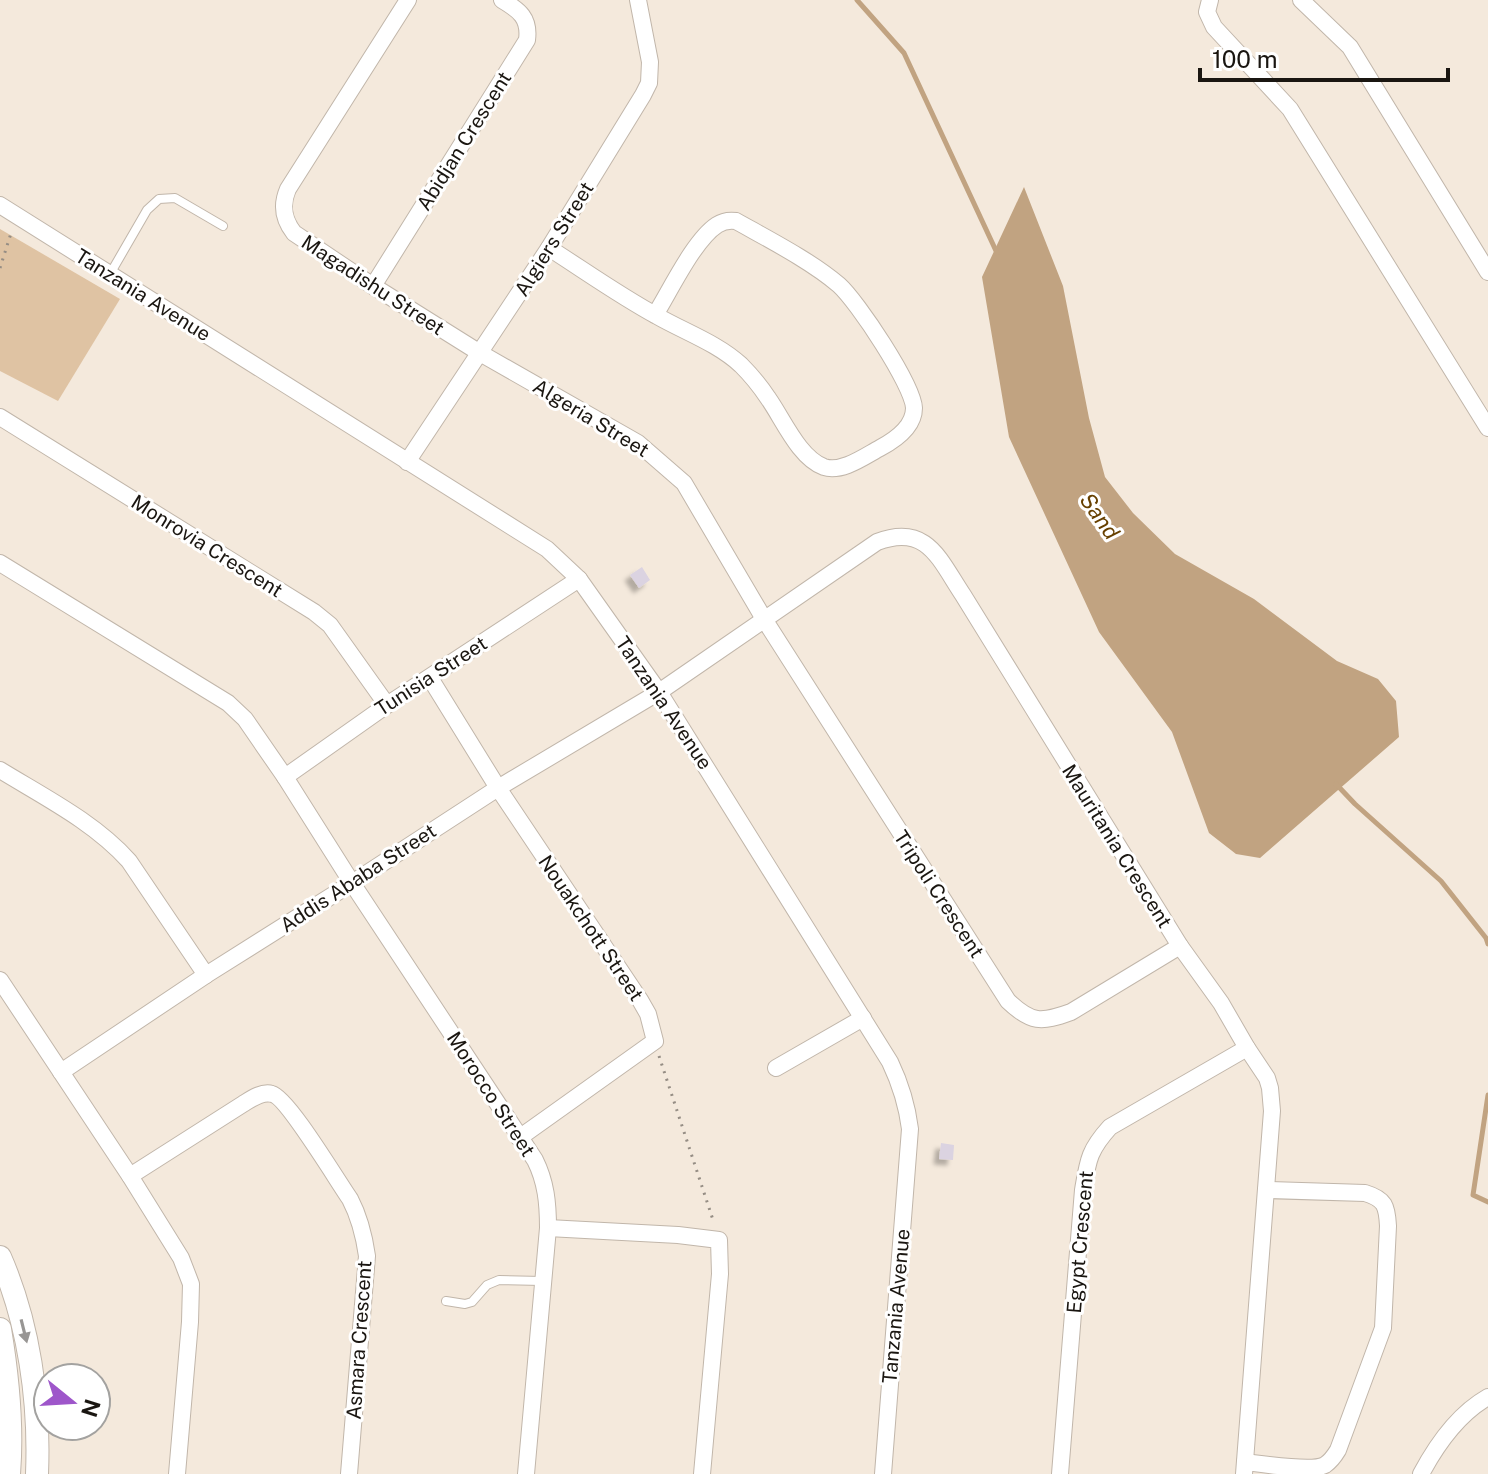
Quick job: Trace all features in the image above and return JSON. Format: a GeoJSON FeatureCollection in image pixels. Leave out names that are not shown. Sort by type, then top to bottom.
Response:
{"type":"FeatureCollection","features":[{"type":"Feature","properties":{"kind":"street","name":"Magadishu Street"},"geometry":{"type":"LineString","coordinates":[[408,0],[288,189],[283,200],[285,219],[294,233],[480,353]]}},
{"type":"Feature","properties":{"kind":"street","name":"Abidjan Crescent"},"geometry":{"type":"LineString","coordinates":[[373,286],[527,40],[527,23],[523,14],[502,0]]}},
{"type":"Feature","properties":{"kind":"street","name":"Algiers Street"},"geometry":{"type":"LineString","coordinates":[[407,462],[549,248],[649,83],[650,62],[638,0]]}},
{"type":"Feature","properties":{"kind":"street"},"geometry":{"type":"LineString","coordinates":[[1210,0],[1207,12],[1214,27],[1290,109],[1488,428]]}},
{"type":"Feature","properties":{"kind":"street"},"geometry":{"type":"LineString","coordinates":[[1301,0],[1350,47],[1488,272]]}},
{"type":"Feature","properties":{"kind":"street","name":"Tanzania Avenue"},"geometry":{"type":"LineString","coordinates":[[0,205],[547,549],[579,579],[659,692],[863,1018],[902,1086],[910,1129],[883,1474]]}},
{"type":"Feature","properties":{"kind":"street"},"geometry":{"type":"LineString","coordinates":[[549,248],[655,315],[717,347],[739,364],[767,396],[803,452],[821,465],[829,468],[845,466],[890,443],[904,432],[911,421],[914,410],[912,397],[897,367],[856,304],[840,286],[818,269],[736,221],[727,220],[718,224],[706,235],[655,315]]}},
{"type":"Feature","properties":{"kind":"street","name":"Algeria Street"},"geometry":{"type":"LineString","coordinates":[[480,353],[638,443],[663,463],[684,483],[764,619]]}},
{"type":"Feature","properties":{"kind":"street","name":"Monrovia Crescent"},"geometry":{"type":"LineString","coordinates":[[0,417],[314,612],[330,625],[387,705]]}},
{"type":"Feature","properties":{"kind":"street","name":"Mauritania Crescent"},"geometry":{"type":"LineString","coordinates":[[659,692],[877,542],[893,536],[909,536],[922,541],[935,553],[1180,946],[1221,1003],[1267,1078],[1272,1111],[1244,1468]]}},
{"type":"Feature","properties":{"kind":"street"},"geometry":{"type":"LineString","coordinates":[[0,563],[228,703],[245,719],[285,777]]}},
{"type":"Feature","properties":{"kind":"street","name":"Tunisia Street"},"geometry":{"type":"LineString","coordinates":[[285,777],[387,705],[579,579]]}},
{"type":"Feature","properties":{"kind":"street","name":"Tripoli Crescent"},"geometry":{"type":"LineString","coordinates":[[764,619],[999,988],[1017,1010],[1040,1021],[1071,1012],[1180,946]]}},
{"type":"Feature","properties":{"kind":"street","name":"Nouakchott Street"},"geometry":{"type":"LineString","coordinates":[[430,678],[498,788],[640,1000],[648,1014],[655,1041]]}},
{"type":"Feature","properties":{"kind":"street","name":"Addis Ababa Street"},"geometry":{"type":"LineString","coordinates":[[61,1072],[498,788],[659,692]]}},
{"type":"Feature","properties":{"kind":"street"},"geometry":{"type":"LineString","coordinates":[[0,770],[115,845],[206,975]]}},
{"type":"Feature","properties":{"kind":"street","name":"Morocco Street"},"geometry":{"type":"LineString","coordinates":[[285,777],[541,1171],[548,1203],[548,1228],[526,1474]]}},
{"type":"Feature","properties":{"kind":"street"},"geometry":{"type":"LineString","coordinates":[[0,980],[130,1176],[181,1258],[191,1284],[177,1474]]}},
{"type":"Feature","properties":{"kind":"street"},"geometry":{"type":"LineString","coordinates":[[776,1068],[863,1018]]}},
{"type":"Feature","properties":{"kind":"street"},"geometry":{"type":"LineString","coordinates":[[519,1138],[655,1041]]}},
{"type":"Feature","properties":{"kind":"street","name":"Egypt Crescent"},"geometry":{"type":"LineString","coordinates":[[1060,1474],[1083,1190],[1089,1158],[1096,1142],[1110,1127],[1247,1048]]}},
{"type":"Feature","properties":{"kind":"street","name":"Asmara Crescent"},"geometry":{"type":"LineString","coordinates":[[130,1176],[259,1096],[276,1094],[289,1108],[350,1199],[364,1232],[367,1256],[349,1474]]}},
{"type":"Feature","properties":{"kind":"street"},"geometry":{"type":"LineString","coordinates":[[1244,1468],[1308,1468],[1328,1464],[1338,1450],[1383,1328],[1388,1214],[1382,1201],[1365,1193],[1266,1190]]}},
{"type":"Feature","properties":{"kind":"street"},"geometry":{"type":"LineString","coordinates":[[548,1228],[719,1240],[720,1274],[702,1474]]}},
{"type":"Feature","properties":{"kind":"street"},"geometry":{"type":"LineString","coordinates":[[0,1257],[12,1284],[27,1341],[35,1405],[37,1474]]}},
{"type":"Feature","properties":{"kind":"street"},"geometry":{"type":"LineString","coordinates":[[0,1329],[7,1372],[12,1442],[9,1474]]}},
{"type":"Feature","properties":{"kind":"street"},"geometry":{"type":"LineString","coordinates":[[1421,1474],[1434,1449],[1452,1428],[1477,1403],[1488,1397]]}},
{"type":"Feature","properties":{"kind":"lane"},"geometry":{"type":"LineString","coordinates":[[110,274],[147,210],[159,199],[175,198],[223,226]]}},
{"type":"Feature","properties":{"kind":"lane"},"geometry":{"type":"LineString","coordinates":[[446,1301],[472,1302],[487,1285],[499,1280],[543,1281]]}},
{"type":"Feature","properties":{"kind":"path"},"geometry":{"type":"LineString","coordinates":[[0,268],[16,215]]}},
{"type":"Feature","properties":{"kind":"path"},"geometry":{"type":"LineString","coordinates":[[655,1041],[719,1240]]}},
{"type":"Feature","properties":{"kind":"shaded area"},"geometry":{"type":"Polygon","coordinates":[[[0,229],[120,299],[58,401],[0,371],[0,229]]]}},
{"type":"Feature","properties":{"kind":"water"},"geometry":{"type":"Polygon","coordinates":[[[1024,187],[1063,286],[1089,418],[1105,477],[1133,513],[1175,554],[1254,599],[1337,661],[1378,679],[1396,701],[1399,737],[1260,858],[1236,854],[1209,833],[1172,732],[1099,632],[1009,437],[982,277],[1024,187]]]}},
{"type":"Feature","properties":{"kind":"building"},"geometry":{"type":"Polygon","coordinates":[[[642,567],[650,580],[639,588],[630,575],[642,567]]]}},
{"type":"Feature","properties":{"kind":"building"},"geometry":{"type":"Polygon","coordinates":[[[941,1143],[954,1145],[953,1160],[939,1159],[941,1143]]]}},
{"type":"Feature","properties":{"kind":"waterway","name":"Sand"},"geometry":{"type":"LineString","coordinates":[[857,0],[904,53],[997,253]]}},
{"type":"Feature","properties":{"kind":"waterway","name":"Sand"},"geometry":{"type":"LineString","coordinates":[[1336,784],[1441,881],[1488,944]]}},
{"type":"Feature","properties":{"kind":"waterway","name":"Sand"},"geometry":{"type":"LineString","coordinates":[[1488,1095],[1473,1195],[1488,1202]]}}]}
